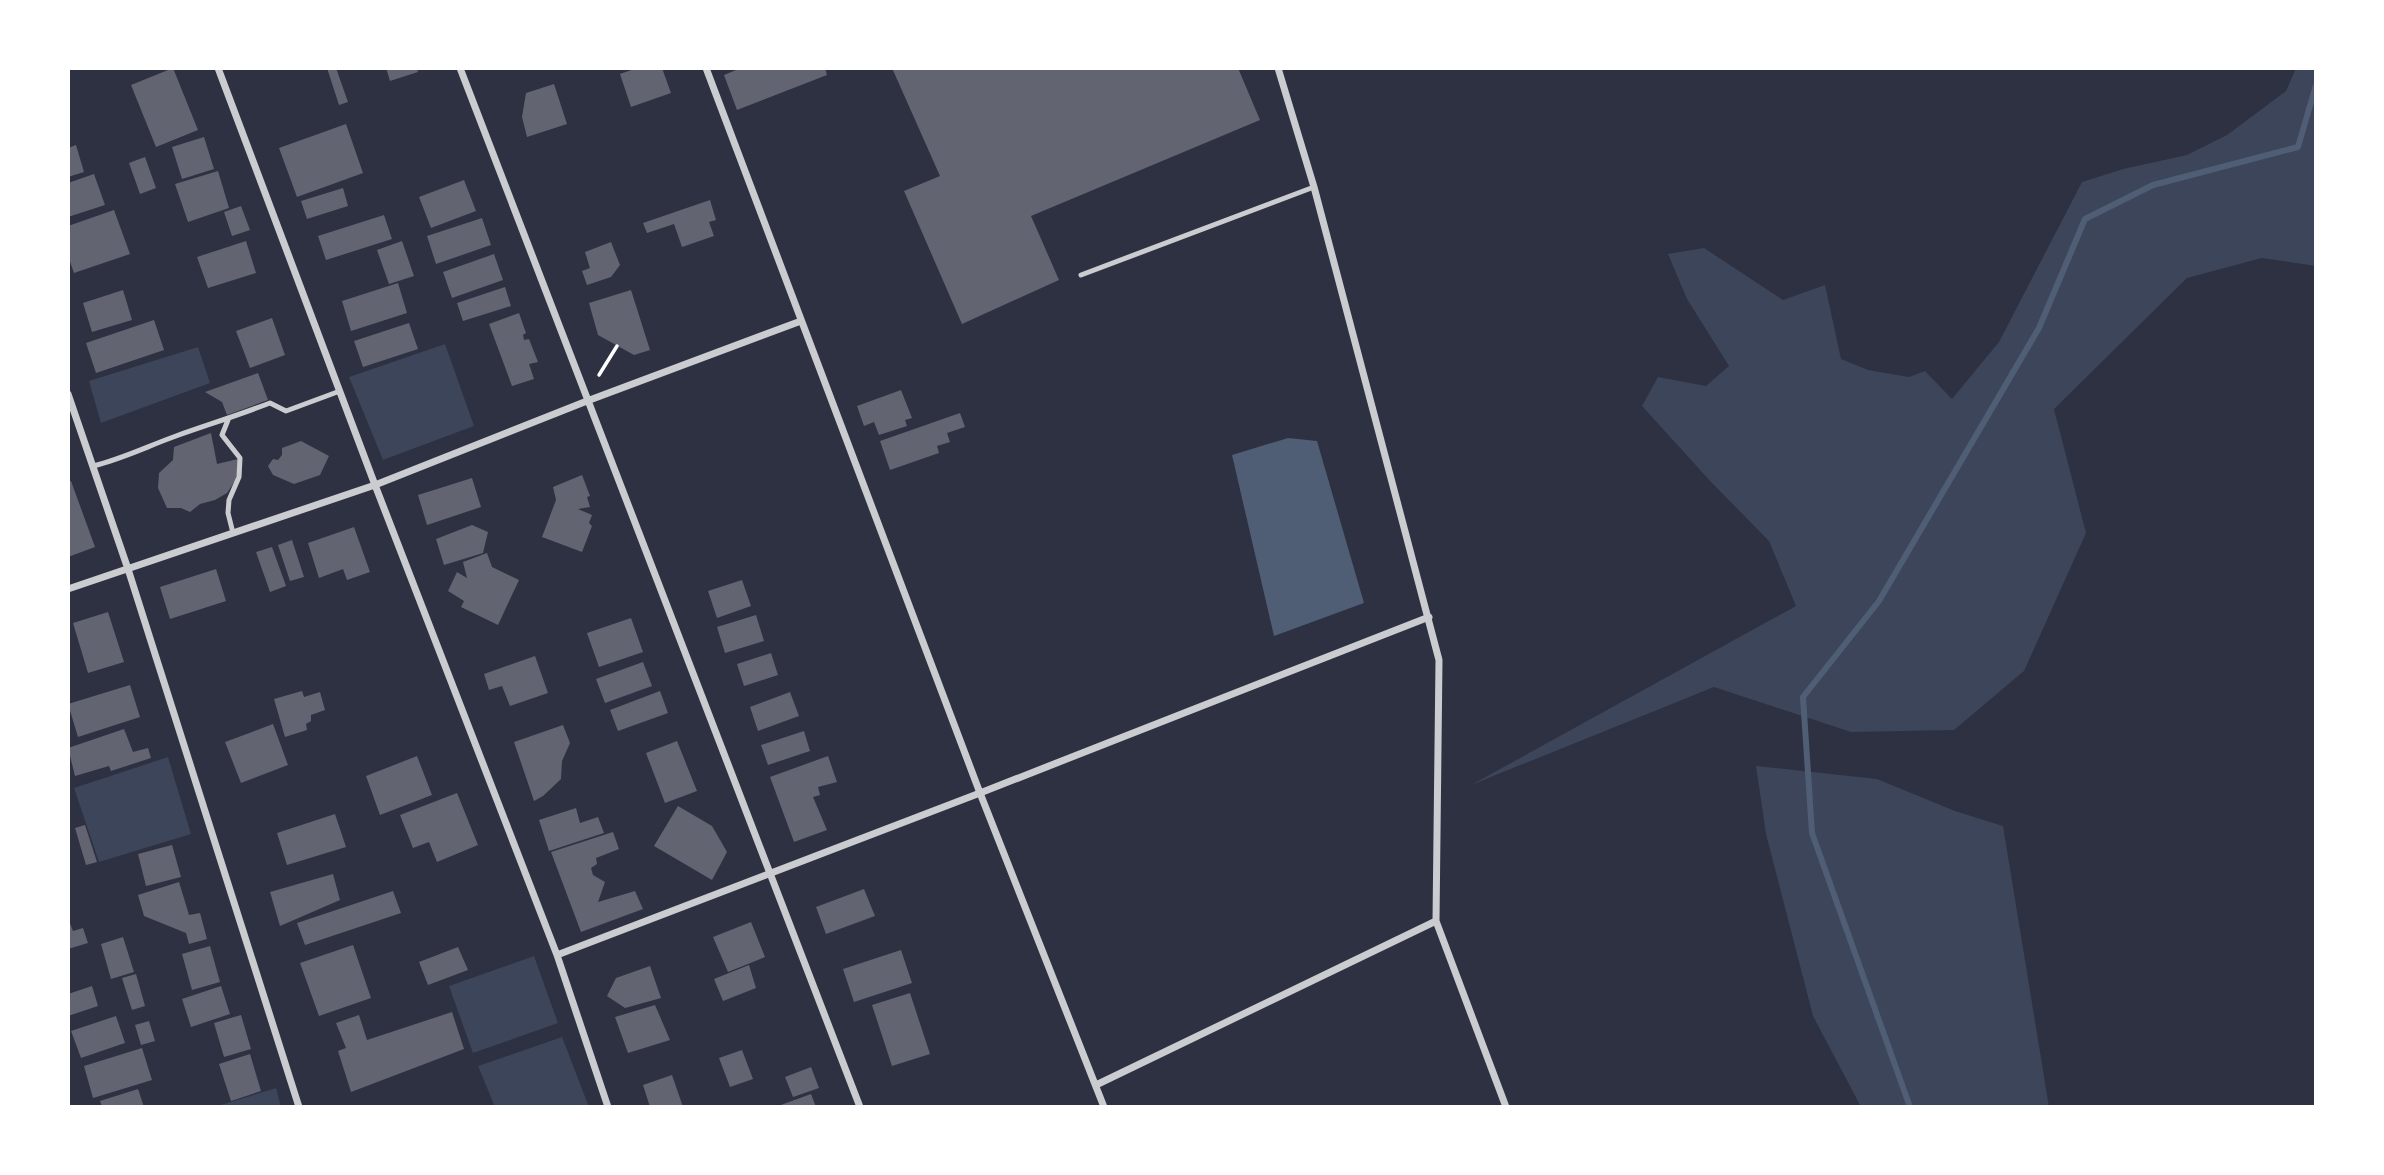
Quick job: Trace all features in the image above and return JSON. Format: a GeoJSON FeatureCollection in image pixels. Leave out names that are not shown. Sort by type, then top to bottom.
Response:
{"type":"FeatureCollection","features":[{"type":"Feature","properties":{"kind":"street"},"geometry":{"type":"LineString","coordinates":[[218,68],[375,485],[558,955],[608,1107]]}},
{"type":"Feature","properties":{"kind":"street"},"geometry":{"type":"LineString","coordinates":[[460,68],[860,1107]]}},
{"type":"Feature","properties":{"kind":"street"},"geometry":{"type":"LineString","coordinates":[[706,68],[980,793],[1104,1107]]}},
{"type":"Feature","properties":{"kind":"street"},"geometry":{"type":"LineString","coordinates":[[1278,68],[1314,187],[1439,660],[1436,921],[1506,1107]]}},
{"type":"Feature","properties":{"kind":"street"},"geometry":{"type":"LineString","coordinates":[[68,589],[375,485],[587,401],[801,321]]}},
{"type":"Feature","properties":{"kind":"street"},"geometry":{"type":"LineString","coordinates":[[68,394],[128,569],[299,1107]]}},
{"type":"Feature","properties":{"kind":"street"},"geometry":{"type":"LineString","coordinates":[[558,955],[770,875],[1429,617]]}},
{"type":"Feature","properties":{"kind":"street"},"geometry":{"type":"LineString","coordinates":[[1096,1085],[1436,921]]}},
{"type":"Feature","properties":{"kind":"lane"},"geometry":{"type":"LineString","coordinates":[[1080,275],[1314,187]]}},
{"type":"Feature","properties":{"kind":"lane"},"geometry":{"type":"LineString","coordinates":[[93,466],[270,403],[286,411],[340,391]]}},
{"type":"Feature","properties":{"kind":"lane"},"geometry":{"type":"LineString","coordinates":[[228,420],[222,435],[240,458],[239,477],[229,499],[228,513],[233,533]]}},
{"type":"Feature","properties":{"kind":"path"},"geometry":{"type":"LineString","coordinates":[[599,375],[617,346]]}},
{"type":"Feature","properties":{"kind":"shaded area"},"geometry":{"type":"Polygon","coordinates":[[[2296,68],[2316,68],[2316,266],[2262,258],[2187,278],[2054,409],[2086,533],[2024,671],[1954,730],[1851,732],[1714,687],[1471,785],[1796,606],[1769,541],[1642,406],[1658,377],[1706,386],[1729,366],[1687,299],[1668,254],[1704,248],[1783,300],[1825,285],[1841,359],[1868,370],[1909,377],[1925,371],[1952,399],[1999,342],[2082,182],[2123,169],[2187,155],[2227,135],[2286,91],[2296,68]]]}},
{"type":"Feature","properties":{"kind":"shaded area"},"geometry":{"type":"Polygon","coordinates":[[[445,344],[474,426],[383,460],[349,377],[445,344]]]}},
{"type":"Feature","properties":{"kind":"shaded area"},"geometry":{"type":"Polygon","coordinates":[[[198,347],[210,383],[101,423],[89,381],[198,347]]]}},
{"type":"Feature","properties":{"kind":"shaded area"},"geometry":{"type":"Polygon","coordinates":[[[1288,438],[1317,441],[1364,603],[1274,636],[1232,455],[1288,438]]]}},
{"type":"Feature","properties":{"kind":"shaded area"},"geometry":{"type":"Polygon","coordinates":[[[168,757],[191,834],[99,862],[74,788],[168,757]]]}},
{"type":"Feature","properties":{"kind":"shaded area"},"geometry":{"type":"Polygon","coordinates":[[[1756,766],[1877,779],[1955,811],[2003,826],[2049,1107],[1861,1107],[1813,1016],[1766,834],[1756,766]]]}},
{"type":"Feature","properties":{"kind":"shaded area"},"geometry":{"type":"Polygon","coordinates":[[[534,956],[558,1023],[473,1053],[449,986],[534,956]]]}},
{"type":"Feature","properties":{"kind":"shaded area"},"geometry":{"type":"Polygon","coordinates":[[[562,1037],[589,1107],[495,1107],[478,1066],[562,1037]]]}},
{"type":"Feature","properties":{"kind":"shaded area"},"geometry":{"type":"Polygon","coordinates":[[[276,1088],[281,1107],[214,1107],[276,1088]]]}},
{"type":"Feature","properties":{"kind":"building"},"geometry":{"type":"Polygon","coordinates":[[[173,68],[198,130],[156,147],[131,85],[173,68]]]}},
{"type":"Feature","properties":{"kind":"building"},"geometry":{"type":"Polygon","coordinates":[[[327,68],[336,68],[348,102],[339,105],[327,68]]]}},
{"type":"Feature","properties":{"kind":"building"},"geometry":{"type":"Polygon","coordinates":[[[386,68],[417,68],[418,72],[390,81],[386,68]]]}},
{"type":"Feature","properties":{"kind":"building"},"geometry":{"type":"Polygon","coordinates":[[[637,68],[662,68],[671,93],[631,107],[620,74],[637,68]]]}},
{"type":"Feature","properties":{"kind":"building"},"geometry":{"type":"Polygon","coordinates":[[[741,68],[825,68],[827,75],[737,110],[724,75],[741,68]]]}},
{"type":"Feature","properties":{"kind":"building"},"geometry":{"type":"Polygon","coordinates":[[[892,68],[1238,68],[1260,120],[1031,216],[1059,280],[962,324],[904,191],[940,176],[892,68]]]}},
{"type":"Feature","properties":{"kind":"building"},"geometry":{"type":"Polygon","coordinates":[[[554,84],[567,124],[527,137],[522,117],[526,93],[554,84]]]}},
{"type":"Feature","properties":{"kind":"building"},"geometry":{"type":"Polygon","coordinates":[[[346,124],[363,173],[297,197],[279,148],[346,124]]]}},
{"type":"Feature","properties":{"kind":"building"},"geometry":{"type":"Polygon","coordinates":[[[204,137],[214,169],[182,179],[172,147],[204,137]]]}},
{"type":"Feature","properties":{"kind":"building"},"geometry":{"type":"Polygon","coordinates":[[[76,145],[84,172],[68,177],[68,148],[76,145]]]}},
{"type":"Feature","properties":{"kind":"building"},"geometry":{"type":"Polygon","coordinates":[[[145,157],[156,188],[140,194],[129,163],[145,157]]]}},
{"type":"Feature","properties":{"kind":"building"},"geometry":{"type":"Polygon","coordinates":[[[218,171],[229,208],[188,222],[175,184],[218,171]]]}},
{"type":"Feature","properties":{"kind":"building"},"geometry":{"type":"Polygon","coordinates":[[[94,174],[105,205],[68,217],[68,183],[94,174]]]}},
{"type":"Feature","properties":{"kind":"building"},"geometry":{"type":"Polygon","coordinates":[[[464,180],[476,211],[431,228],[419,197],[464,180]]]}},
{"type":"Feature","properties":{"kind":"building"},"geometry":{"type":"Polygon","coordinates":[[[343,188],[348,206],[307,219],[301,201],[343,188]]]}},
{"type":"Feature","properties":{"kind":"building"},"geometry":{"type":"Polygon","coordinates":[[[710,200],[716,220],[709,222],[714,236],[682,247],[674,224],[647,233],[643,223],[710,200]]]}},
{"type":"Feature","properties":{"kind":"building"},"geometry":{"type":"Polygon","coordinates":[[[241,206],[250,230],[232,236],[224,212],[241,206]]]}},
{"type":"Feature","properties":{"kind":"building"},"geometry":{"type":"Polygon","coordinates":[[[114,210],[130,254],[74,273],[68,256],[68,226],[114,210]]]}},
{"type":"Feature","properties":{"kind":"building"},"geometry":{"type":"Polygon","coordinates":[[[384,215],[392,239],[326,260],[318,236],[384,215]]]}},
{"type":"Feature","properties":{"kind":"building"},"geometry":{"type":"Polygon","coordinates":[[[482,218],[491,245],[436,264],[427,236],[482,218]]]}},
{"type":"Feature","properties":{"kind":"building"},"geometry":{"type":"Polygon","coordinates":[[[246,241],[256,273],[208,288],[197,257],[246,241]]]}},
{"type":"Feature","properties":{"kind":"building"},"geometry":{"type":"Polygon","coordinates":[[[402,241],[414,276],[389,284],[377,250],[402,241]]]}},
{"type":"Feature","properties":{"kind":"building"},"geometry":{"type":"Polygon","coordinates":[[[611,242],[620,265],[611,277],[587,285],[582,271],[590,268],[585,252],[611,242]]]}},
{"type":"Feature","properties":{"kind":"building"},"geometry":{"type":"Polygon","coordinates":[[[494,254],[503,280],[452,298],[443,272],[494,254]]]}},
{"type":"Feature","properties":{"kind":"building"},"geometry":{"type":"Polygon","coordinates":[[[398,283],[407,313],[351,331],[342,301],[398,283]]]}},
{"type":"Feature","properties":{"kind":"building"},"geometry":{"type":"Polygon","coordinates":[[[505,287],[511,306],[463,321],[457,303],[505,287]]]}},
{"type":"Feature","properties":{"kind":"building"},"geometry":{"type":"Polygon","coordinates":[[[123,290],[132,320],[92,332],[83,303],[123,290]]]}},
{"type":"Feature","properties":{"kind":"building"},"geometry":{"type":"Polygon","coordinates":[[[631,290],[650,350],[634,355],[598,335],[589,303],[631,290]]]}},
{"type":"Feature","properties":{"kind":"building"},"geometry":{"type":"Polygon","coordinates":[[[519,313],[526,333],[523,335],[524,340],[529,339],[538,362],[529,364],[534,379],[512,386],[489,324],[519,313]]]}},
{"type":"Feature","properties":{"kind":"building"},"geometry":{"type":"Polygon","coordinates":[[[272,318],[285,355],[250,368],[236,331],[272,318]]]}},
{"type":"Feature","properties":{"kind":"building"},"geometry":{"type":"Polygon","coordinates":[[[154,320],[164,350],[96,373],[86,343],[154,320]]]}},
{"type":"Feature","properties":{"kind":"building"},"geometry":{"type":"Polygon","coordinates":[[[409,323],[418,349],[363,367],[354,341],[409,323]]]}},
{"type":"Feature","properties":{"kind":"building"},"geometry":{"type":"Polygon","coordinates":[[[258,373],[268,400],[227,415],[222,402],[205,392],[258,373]]]}},
{"type":"Feature","properties":{"kind":"building"},"geometry":{"type":"Polygon","coordinates":[[[901,390],[912,418],[905,420],[907,426],[879,435],[874,422],[864,426],[857,406],[901,390]]]}},
{"type":"Feature","properties":{"kind":"building"},"geometry":{"type":"Polygon","coordinates":[[[960,413],[965,427],[947,433],[950,442],[937,446],[939,453],[890,470],[880,441],[960,413]]]}},
{"type":"Feature","properties":{"kind":"building"},"geometry":{"type":"Polygon","coordinates":[[[211,433],[217,464],[238,459],[239,469],[235,481],[227,493],[200,504],[190,512],[181,508],[167,508],[158,488],[159,473],[173,460],[174,447],[211,433]]]}},
{"type":"Feature","properties":{"kind":"building"},"geometry":{"type":"Polygon","coordinates":[[[301,441],[329,456],[320,475],[294,484],[273,475],[268,466],[273,459],[278,460],[282,455],[282,448],[301,441]]]}},
{"type":"Feature","properties":{"kind":"building"},"geometry":{"type":"Polygon","coordinates":[[[582,475],[590,496],[587,497],[590,507],[578,509],[592,515],[589,523],[592,526],[582,552],[542,537],[556,500],[553,487],[582,475]]]}},
{"type":"Feature","properties":{"kind":"building"},"geometry":{"type":"Polygon","coordinates":[[[472,478],[481,507],[427,525],[418,495],[472,478]]]}},
{"type":"Feature","properties":{"kind":"building"},"geometry":{"type":"Polygon","coordinates":[[[71,481],[95,547],[68,557],[68,482],[71,481]]]}},
{"type":"Feature","properties":{"kind":"building"},"geometry":{"type":"Polygon","coordinates":[[[472,525],[488,532],[483,553],[444,565],[436,539],[472,525]]]}},
{"type":"Feature","properties":{"kind":"building"},"geometry":{"type":"Polygon","coordinates":[[[354,527],[370,572],[347,580],[343,569],[319,578],[308,543],[354,527]]]}},
{"type":"Feature","properties":{"kind":"building"},"geometry":{"type":"Polygon","coordinates":[[[292,540],[304,577],[290,581],[278,545],[292,540]]]}},
{"type":"Feature","properties":{"kind":"building"},"geometry":{"type":"Polygon","coordinates":[[[272,547],[286,586],[270,592],[256,552],[272,547]]]}},
{"type":"Feature","properties":{"kind":"building"},"geometry":{"type":"Polygon","coordinates":[[[487,553],[492,567],[519,580],[498,625],[461,607],[464,601],[448,591],[457,572],[467,578],[463,562],[487,553]]]}},
{"type":"Feature","properties":{"kind":"building"},"geometry":{"type":"Polygon","coordinates":[[[216,569],[226,601],[170,619],[160,587],[216,569]]]}},
{"type":"Feature","properties":{"kind":"building"},"geometry":{"type":"Polygon","coordinates":[[[742,580],[751,606],[717,618],[708,591],[742,580]]]}},
{"type":"Feature","properties":{"kind":"building"},"geometry":{"type":"Polygon","coordinates":[[[108,612],[124,662],[88,673],[73,623],[108,612]]]}},
{"type":"Feature","properties":{"kind":"building"},"geometry":{"type":"Polygon","coordinates":[[[756,615],[764,641],[725,653],[717,627],[756,615]]]}},
{"type":"Feature","properties":{"kind":"building"},"geometry":{"type":"Polygon","coordinates":[[[631,618],[643,652],[599,667],[587,633],[631,618]]]}},
{"type":"Feature","properties":{"kind":"building"},"geometry":{"type":"Polygon","coordinates":[[[771,653],[778,675],[744,686],[737,664],[771,653]]]}},
{"type":"Feature","properties":{"kind":"building"},"geometry":{"type":"Polygon","coordinates":[[[535,656],[548,693],[510,706],[502,686],[489,690],[484,674],[535,656]]]}},
{"type":"Feature","properties":{"kind":"building"},"geometry":{"type":"Polygon","coordinates":[[[643,662],[652,686],[605,703],[596,679],[643,662]]]}},
{"type":"Feature","properties":{"kind":"building"},"geometry":{"type":"Polygon","coordinates":[[[130,685],[140,717],[78,737],[68,704],[130,685]]]}},
{"type":"Feature","properties":{"kind":"building"},"geometry":{"type":"Polygon","coordinates":[[[302,691],[304,697],[320,692],[325,710],[311,715],[311,721],[306,724],[307,730],[285,737],[274,699],[302,691]]]}},
{"type":"Feature","properties":{"kind":"building"},"geometry":{"type":"Polygon","coordinates":[[[660,691],[668,713],[618,731],[610,710],[660,691]]]}},
{"type":"Feature","properties":{"kind":"building"},"geometry":{"type":"Polygon","coordinates":[[[790,692],[799,716],[758,731],[750,707],[790,692]]]}},
{"type":"Feature","properties":{"kind":"building"},"geometry":{"type":"Polygon","coordinates":[[[273,724],[288,765],[241,783],[225,742],[273,724]]]}},
{"type":"Feature","properties":{"kind":"building"},"geometry":{"type":"Polygon","coordinates":[[[563,725],[570,743],[562,761],[561,779],[534,801],[514,742],[563,725]]]}},
{"type":"Feature","properties":{"kind":"building"},"geometry":{"type":"Polygon","coordinates":[[[124,729],[133,752],[148,748],[151,758],[111,771],[109,766],[75,776],[68,748],[124,729]]]}},
{"type":"Feature","properties":{"kind":"building"},"geometry":{"type":"Polygon","coordinates":[[[804,731],[810,751],[768,765],[761,745],[804,731]]]}},
{"type":"Feature","properties":{"kind":"building"},"geometry":{"type":"Polygon","coordinates":[[[677,741],[697,791],[665,803],[646,753],[677,741]]]}},
{"type":"Feature","properties":{"kind":"building"},"geometry":{"type":"Polygon","coordinates":[[[417,756],[432,795],[380,815],[366,776],[417,756]]]}},
{"type":"Feature","properties":{"kind":"building"},"geometry":{"type":"Polygon","coordinates":[[[828,756],[837,782],[818,787],[820,795],[813,797],[827,830],[794,842],[770,777],[828,756]]]}},
{"type":"Feature","properties":{"kind":"building"},"geometry":{"type":"Polygon","coordinates":[[[457,793],[478,845],[437,862],[429,842],[413,848],[400,815],[457,793]]]}},
{"type":"Feature","properties":{"kind":"building"},"geometry":{"type":"Polygon","coordinates":[[[678,806],[712,826],[727,852],[712,880],[654,846],[678,806]]]}},
{"type":"Feature","properties":{"kind":"building"},"geometry":{"type":"Polygon","coordinates":[[[576,808],[580,823],[598,817],[604,833],[549,851],[539,820],[576,808]]]}},
{"type":"Feature","properties":{"kind":"building"},"geometry":{"type":"Polygon","coordinates":[[[335,814],[346,847],[287,865],[277,833],[335,814]]]}},
{"type":"Feature","properties":{"kind":"building"},"geometry":{"type":"Polygon","coordinates":[[[85,825],[97,862],[86,865],[75,828],[85,825]]]}},
{"type":"Feature","properties":{"kind":"building"},"geometry":{"type":"Polygon","coordinates":[[[613,832],[619,849],[596,858],[597,864],[591,868],[593,875],[605,882],[598,902],[635,891],[643,909],[581,932],[551,852],[613,832]]]}},
{"type":"Feature","properties":{"kind":"building"},"geometry":{"type":"Polygon","coordinates":[[[172,845],[181,877],[146,886],[138,854],[172,845]]]}},
{"type":"Feature","properties":{"kind":"building"},"geometry":{"type":"Polygon","coordinates":[[[333,874],[340,900],[280,926],[270,892],[333,874]]]}},
{"type":"Feature","properties":{"kind":"building"},"geometry":{"type":"Polygon","coordinates":[[[179,882],[189,915],[200,913],[207,939],[189,944],[186,933],[144,916],[138,895],[179,882]]]}},
{"type":"Feature","properties":{"kind":"building"},"geometry":{"type":"Polygon","coordinates":[[[864,889],[875,916],[826,934],[816,907],[864,889]]]}},
{"type":"Feature","properties":{"kind":"building"},"geometry":{"type":"Polygon","coordinates":[[[393,891],[401,913],[305,945],[297,923],[393,891]]]}},
{"type":"Feature","properties":{"kind":"building"},"geometry":{"type":"Polygon","coordinates":[[[68,918],[73,931],[83,928],[88,943],[68,949],[68,918]]]}},
{"type":"Feature","properties":{"kind":"building"},"geometry":{"type":"Polygon","coordinates":[[[751,922],[765,957],[728,972],[713,937],[751,922]]]}},
{"type":"Feature","properties":{"kind":"building"},"geometry":{"type":"Polygon","coordinates":[[[123,937],[134,972],[111,979],[101,944],[123,937]]]}},
{"type":"Feature","properties":{"kind":"building"},"geometry":{"type":"Polygon","coordinates":[[[353,945],[371,998],[319,1016],[300,963],[353,945]]]}},
{"type":"Feature","properties":{"kind":"building"},"geometry":{"type":"Polygon","coordinates":[[[210,946],[220,982],[192,990],[182,954],[210,946]]]}},
{"type":"Feature","properties":{"kind":"building"},"geometry":{"type":"Polygon","coordinates":[[[458,947],[468,970],[428,985],[419,962],[458,947]]]}},
{"type":"Feature","properties":{"kind":"building"},"geometry":{"type":"Polygon","coordinates":[[[901,950],[912,983],[854,1002],[843,969],[901,950]]]}},
{"type":"Feature","properties":{"kind":"building"},"geometry":{"type":"Polygon","coordinates":[[[749,965],[756,988],[723,1001],[714,979],[749,965]]]}},
{"type":"Feature","properties":{"kind":"building"},"geometry":{"type":"Polygon","coordinates":[[[650,966],[661,998],[625,1008],[607,996],[616,978],[650,966]]]}},
{"type":"Feature","properties":{"kind":"building"},"geometry":{"type":"Polygon","coordinates":[[[136,974],[145,1006],[132,1010],[122,978],[136,974]]]}},
{"type":"Feature","properties":{"kind":"building"},"geometry":{"type":"Polygon","coordinates":[[[92,986],[98,1006],[68,1016],[68,994],[92,986]]]}},
{"type":"Feature","properties":{"kind":"building"},"geometry":{"type":"Polygon","coordinates":[[[221,986],[230,1014],[191,1027],[182,999],[221,986]]]}},
{"type":"Feature","properties":{"kind":"building"},"geometry":{"type":"Polygon","coordinates":[[[910,993],[930,1054],[892,1066],[872,1005],[910,993]]]}},
{"type":"Feature","properties":{"kind":"building"},"geometry":{"type":"Polygon","coordinates":[[[655,1005],[670,1040],[628,1053],[615,1017],[655,1005]]]}},
{"type":"Feature","properties":{"kind":"building"},"geometry":{"type":"Polygon","coordinates":[[[452,1012],[464,1049],[351,1092],[338,1051],[346,1048],[336,1023],[359,1015],[367,1040],[452,1012]]]}},
{"type":"Feature","properties":{"kind":"building"},"geometry":{"type":"Polygon","coordinates":[[[241,1015],[251,1049],[224,1057],[214,1023],[241,1015]]]}},
{"type":"Feature","properties":{"kind":"building"},"geometry":{"type":"Polygon","coordinates":[[[116,1016],[125,1043],[81,1058],[71,1031],[116,1016]]]}},
{"type":"Feature","properties":{"kind":"building"},"geometry":{"type":"Polygon","coordinates":[[[149,1021],[155,1041],[141,1045],[135,1025],[149,1021]]]}},
{"type":"Feature","properties":{"kind":"building"},"geometry":{"type":"Polygon","coordinates":[[[142,1048],[152,1080],[93,1098],[84,1066],[142,1048]]]}},
{"type":"Feature","properties":{"kind":"building"},"geometry":{"type":"Polygon","coordinates":[[[742,1050],[753,1079],[730,1087],[719,1058],[742,1050]]]}},
{"type":"Feature","properties":{"kind":"building"},"geometry":{"type":"Polygon","coordinates":[[[250,1054],[261,1091],[231,1101],[219,1064],[250,1054]]]}},
{"type":"Feature","properties":{"kind":"building"},"geometry":{"type":"Polygon","coordinates":[[[811,1067],[819,1088],[793,1097],[785,1077],[811,1067]]]}},
{"type":"Feature","properties":{"kind":"building"},"geometry":{"type":"Polygon","coordinates":[[[672,1075],[683,1107],[650,1107],[643,1085],[672,1075]]]}},
{"type":"Feature","properties":{"kind":"building"},"geometry":{"type":"Polygon","coordinates":[[[138,1089],[144,1107],[102,1107],[100,1101],[138,1089]]]}},
{"type":"Feature","properties":{"kind":"building"},"geometry":{"type":"Polygon","coordinates":[[[811,1094],[816,1107],[778,1107],[778,1106],[811,1094]]]}},
{"type":"Feature","properties":{"kind":"waterway"},"geometry":{"type":"LineString","coordinates":[[1910,1107],[1812,833],[1803,697],[1879,601],[2039,328],[2085,219],[2153,185],[2298,147],[2316,85]]}}]}
